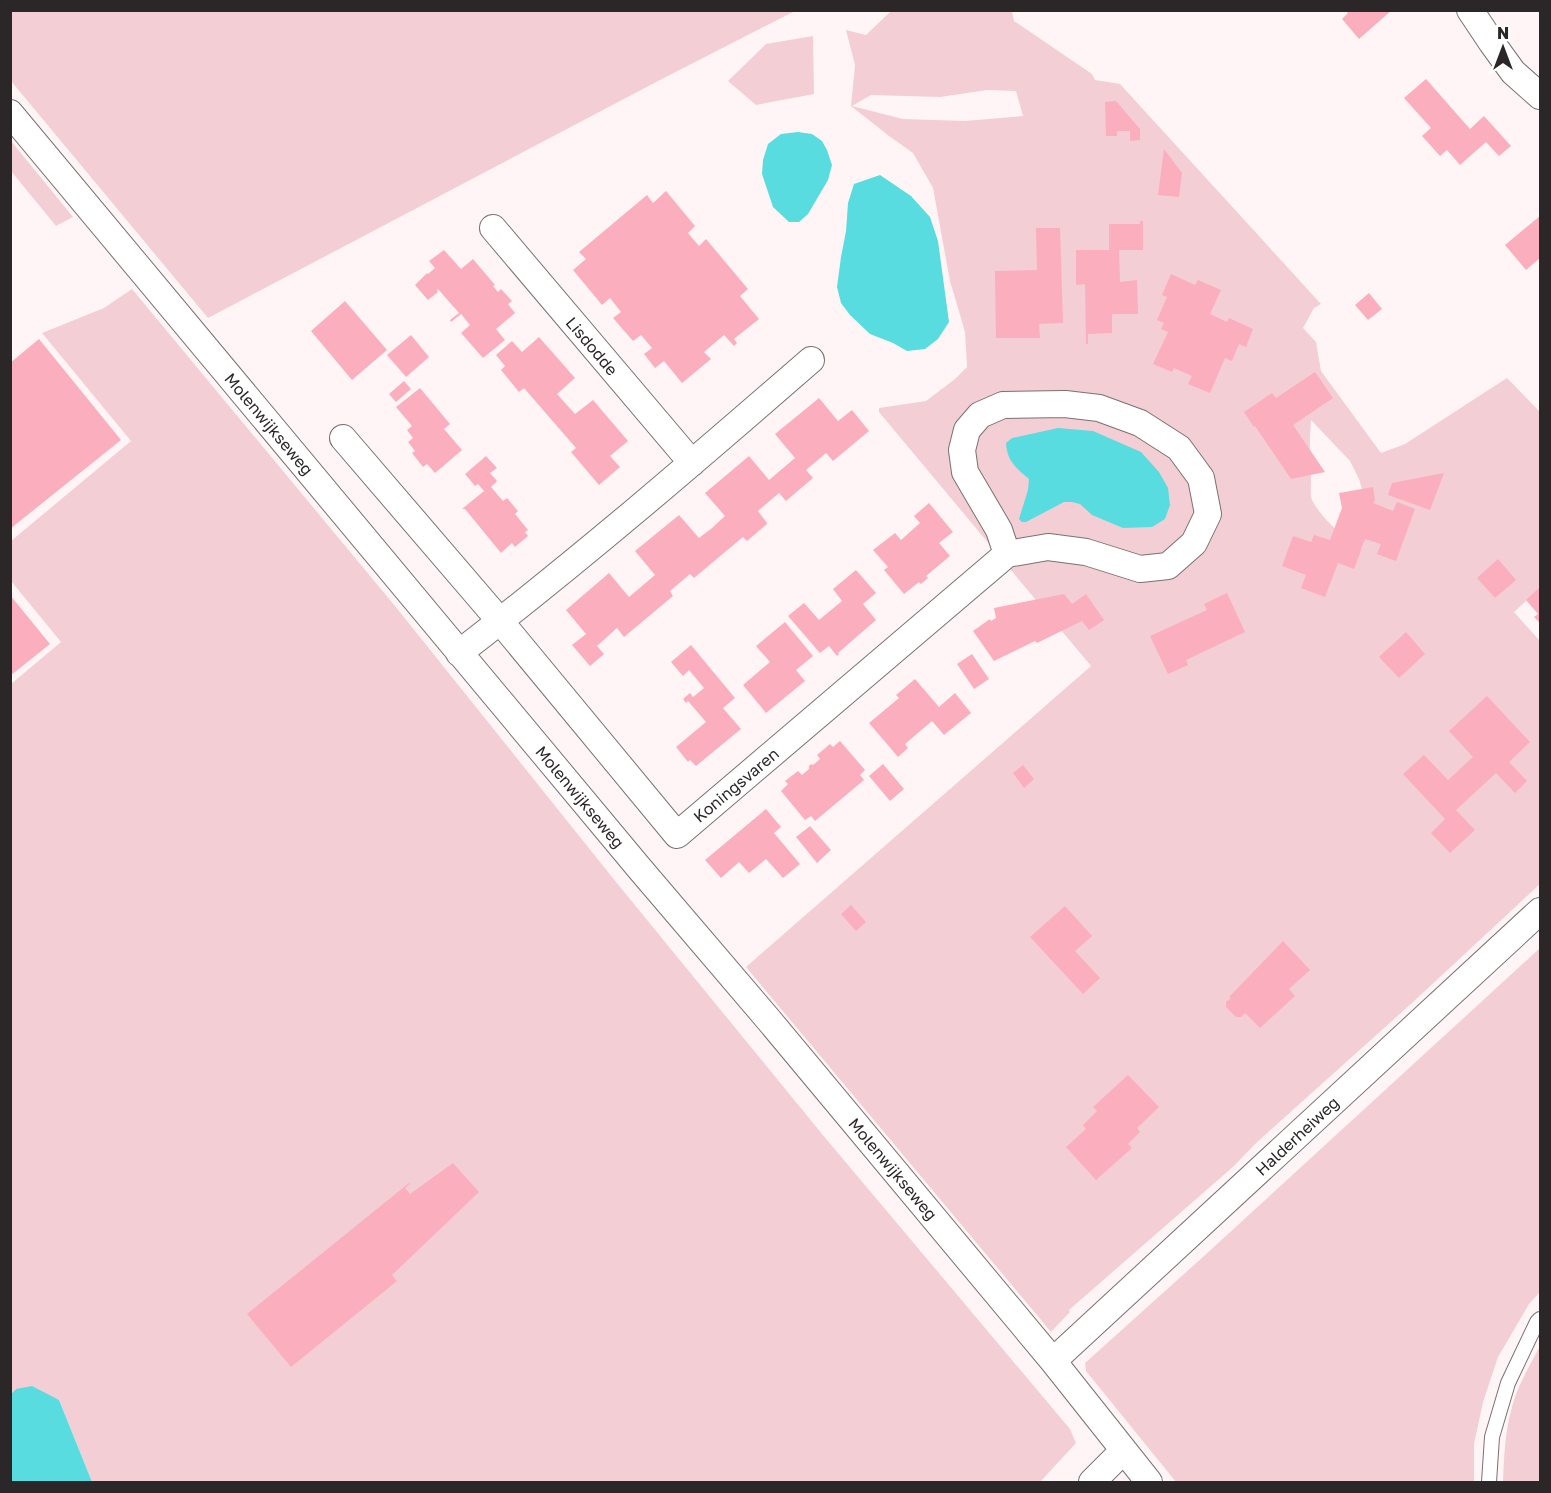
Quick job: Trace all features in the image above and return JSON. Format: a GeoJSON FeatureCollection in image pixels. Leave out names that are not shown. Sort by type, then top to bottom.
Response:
{"type":"FeatureCollection","features":[{"type":"Feature","properties":{"kind":"street"},"geometry":{"type":"LineString","coordinates":[[1470,10],[1513,72],[1540,96]]}},
{"type":"Feature","properties":{"kind":"street","name":"Molenwijkseweg"},"geometry":{"type":"LineString","coordinates":[[10,113],[639,869],[768,1019],[1053,1361],[1149,1482]]}},
{"type":"Feature","properties":{"kind":"street","name":"Lisdodde"},"geometry":{"type":"LineString","coordinates":[[493,228],[692,463]]}},
{"type":"Feature","properties":{"kind":"street"},"geometry":{"type":"LineString","coordinates":[[459,653],[692,463],[811,360]]}},
{"type":"Feature","properties":{"kind":"street"},"geometry":{"type":"LineString","coordinates":[[1065,404],[1098,408],[1140,423],[1179,448],[1201,478],[1208,514],[1194,543],[1168,566],[1140,569],[1086,552],[1048,547],[1007,554],[999,530],[965,472],[962,450],[967,430],[980,415],[1003,405],[1065,404]]}},
{"type":"Feature","properties":{"kind":"street"},"geometry":{"type":"LineString","coordinates":[[343,438],[500,621]]}},
{"type":"Feature","properties":{"kind":"street","name":"Koningsvaren"},"geometry":{"type":"LineString","coordinates":[[500,621],[677,835],[1007,554]]}},
{"type":"Feature","properties":{"kind":"street","name":"Halderheiweg"},"geometry":{"type":"LineString","coordinates":[[1053,1361],[1540,911]]}},
{"type":"Feature","properties":{"kind":"street"},"geometry":{"type":"LineString","coordinates":[[1092,1482],[1124,1451]]}},
{"type":"Feature","properties":{"kind":"lane"},"geometry":{"type":"LineString","coordinates":[[1489,1482],[1492,1437],[1508,1383],[1540,1319]]}},
{"type":"Feature","properties":{"kind":"shaded area"},"geometry":{"type":"Polygon","coordinates":[[[10,11],[795,11],[208,318],[11,81],[10,11]]]}},
{"type":"Feature","properties":{"kind":"shaded area"},"geometry":{"type":"Polygon","coordinates":[[[891,11],[1012,11],[1014,21],[1092,74],[1095,80],[1120,84],[1321,304],[1314,308],[1303,328],[1316,342],[1321,371],[1381,453],[1405,444],[1507,378],[1540,412],[1540,588],[1514,612],[1540,641],[1540,884],[1254,1145],[1234,1166],[1069,1310],[1070,1312],[1051,1332],[746,967],[1091,666],[879,412],[879,408],[926,401],[967,367],[965,332],[950,281],[933,188],[913,153],[851,106],[855,65],[846,30],[866,35],[891,11]],[[987,90],[940,97],[871,95],[852,106],[903,119],[965,121],[1023,116],[1016,91],[987,90]],[[1311,420],[1312,500],[1334,528],[1362,549],[1366,527],[1363,493],[1359,479],[1350,461],[1311,420]]]}},
{"type":"Feature","properties":{"kind":"shaded area"},"geometry":{"type":"Polygon","coordinates":[[[813,36],[814,94],[756,105],[728,81],[766,44],[813,36]]]}},
{"type":"Feature","properties":{"kind":"shaded area"},"geometry":{"type":"Polygon","coordinates":[[[11,141],[73,217],[56,226],[11,171],[11,141]]]}},
{"type":"Feature","properties":{"kind":"shaded area"},"geometry":{"type":"Polygon","coordinates":[[[132,289],[395,606],[822,1134],[1070,1429],[1076,1443],[1040,1482],[92,1482],[59,1400],[16,1389],[11,1394],[11,684],[61,642],[11,581],[11,541],[131,441],[42,333],[104,308],[132,289]]]}},
{"type":"Feature","properties":{"kind":"shaded area"},"geometry":{"type":"Polygon","coordinates":[[[1540,948],[1540,1292],[1529,1304],[1498,1357],[1483,1402],[1474,1444],[1474,1482],[1176,1482],[1086,1371],[1085,1363],[1540,948]]]}},
{"type":"Feature","properties":{"kind":"shaded area"},"geometry":{"type":"Polygon","coordinates":[[[1540,1346],[1540,1482],[1503,1482],[1506,1435],[1512,1407],[1520,1384],[1540,1346]]]}},
{"type":"Feature","properties":{"kind":"water"},"geometry":{"type":"Polygon","coordinates":[[[798,132],[812,134],[822,141],[832,165],[828,180],[808,214],[799,222],[789,222],[773,207],[762,174],[763,160],[768,144],[781,134],[798,132]]]}},
{"type":"Feature","properties":{"kind":"water"},"geometry":{"type":"Polygon","coordinates":[[[880,175],[911,196],[930,217],[938,241],[949,322],[938,339],[925,349],[907,351],[870,334],[841,303],[837,287],[848,203],[854,184],[880,175]]]}},
{"type":"Feature","properties":{"kind":"water"},"geometry":{"type":"Polygon","coordinates":[[[1058,428],[1093,431],[1141,452],[1159,472],[1168,488],[1170,505],[1165,519],[1152,527],[1123,528],[1092,515],[1080,504],[1064,502],[1022,522],[1019,519],[1029,479],[1016,468],[1010,459],[1006,443],[1012,438],[1058,428]]]}},
{"type":"Feature","properties":{"kind":"water"},"geometry":{"type":"Polygon","coordinates":[[[32,1386],[59,1400],[92,1482],[11,1482],[11,1394],[16,1389],[32,1386]]]}},
{"type":"Feature","properties":{"kind":"building"},"geometry":{"type":"Polygon","coordinates":[[[1345,10],[1392,10],[1359,39],[1342,19],[1348,13],[1345,10]]]}},
{"type":"Feature","properties":{"kind":"building"},"geometry":{"type":"Polygon","coordinates":[[[1426,79],[1470,129],[1484,116],[1511,146],[1499,156],[1486,142],[1460,165],[1447,150],[1440,156],[1422,136],[1431,128],[1404,98],[1426,79]]]}},
{"type":"Feature","properties":{"kind":"building"},"geometry":{"type":"Polygon","coordinates":[[[1116,101],[1140,129],[1140,140],[1130,141],[1130,131],[1117,131],[1117,136],[1106,136],[1105,102],[1116,101]]]}},
{"type":"Feature","properties":{"kind":"building"},"geometry":{"type":"Polygon","coordinates":[[[1164,149],[1182,173],[1179,197],[1158,195],[1164,149]]]}},
{"type":"Feature","properties":{"kind":"building"},"geometry":{"type":"Polygon","coordinates":[[[666,191],[695,226],[688,233],[699,246],[706,239],[748,289],[740,296],[759,319],[734,339],[737,343],[734,346],[724,335],[704,352],[711,359],[682,383],[664,361],[655,368],[644,354],[652,348],[641,335],[633,341],[613,318],[621,312],[610,298],[602,305],[573,270],[586,259],[579,252],[647,195],[653,203],[666,191]]]}},
{"type":"Feature","properties":{"kind":"building"},"geometry":{"type":"Polygon","coordinates":[[[1540,216],[1540,258],[1526,270],[1505,245],[1540,216]]]}},
{"type":"Feature","properties":{"kind":"building"},"geometry":{"type":"Polygon","coordinates":[[[1140,221],[1143,221],[1143,250],[1119,250],[1120,282],[1137,280],[1138,314],[1112,314],[1112,333],[1088,334],[1088,344],[1086,344],[1085,284],[1076,285],[1076,250],[1109,250],[1109,224],[1140,224],[1140,221]]]}},
{"type":"Feature","properties":{"kind":"building"},"geometry":{"type":"Polygon","coordinates":[[[1036,228],[1060,228],[1063,323],[1039,324],[1040,338],[996,338],[995,271],[1037,270],[1036,228]]]}},
{"type":"Feature","properties":{"kind":"building"},"geometry":{"type":"Polygon","coordinates":[[[444,250],[461,269],[473,259],[495,285],[493,286],[498,292],[501,289],[512,301],[508,304],[515,313],[496,329],[505,340],[483,358],[461,333],[470,325],[461,314],[451,322],[450,320],[459,313],[438,289],[438,292],[428,300],[415,285],[435,268],[429,261],[444,250]]]}},
{"type":"Feature","properties":{"kind":"building"},"geometry":{"type":"Polygon","coordinates":[[[1171,274],[1195,285],[1198,280],[1221,290],[1210,314],[1227,322],[1229,318],[1253,329],[1246,347],[1239,344],[1232,361],[1225,358],[1210,393],[1188,384],[1192,376],[1174,368],[1172,372],[1153,364],[1168,332],[1161,329],[1164,323],[1157,320],[1167,297],[1162,295],[1171,274]]]}},
{"type":"Feature","properties":{"kind":"building"},"geometry":{"type":"Polygon","coordinates":[[[1369,293],[1382,309],[1368,320],[1355,305],[1369,293]]]}},
{"type":"Feature","properties":{"kind":"building"},"geometry":{"type":"Polygon","coordinates":[[[345,301],[387,350],[352,380],[311,331],[345,301]]]}},
{"type":"Feature","properties":{"kind":"building"},"geometry":{"type":"Polygon","coordinates":[[[411,335],[429,357],[406,377],[387,355],[411,335]]]}},
{"type":"Feature","properties":{"kind":"building"},"geometry":{"type":"Polygon","coordinates":[[[539,337],[575,378],[557,394],[575,414],[593,400],[628,441],[610,456],[620,467],[599,485],[571,452],[576,448],[524,388],[519,392],[501,370],[505,366],[496,355],[512,341],[522,352],[539,337]]]}},
{"type":"Feature","properties":{"kind":"building"},"geometry":{"type":"Polygon","coordinates":[[[39,339],[121,440],[10,529],[10,363],[39,339]]]}},
{"type":"Feature","properties":{"kind":"building"},"geometry":{"type":"Polygon","coordinates":[[[1315,372],[1333,398],[1293,425],[1325,472],[1291,479],[1244,412],[1272,393],[1276,398],[1315,372]]]}},
{"type":"Feature","properties":{"kind":"building"},"geometry":{"type":"Polygon","coordinates":[[[404,381],[411,389],[396,402],[389,394],[404,381]]]}},
{"type":"Feature","properties":{"kind":"building"},"geometry":{"type":"Polygon","coordinates":[[[420,388],[450,424],[444,429],[462,450],[435,473],[427,464],[423,467],[412,453],[415,451],[408,442],[413,438],[407,430],[412,426],[396,407],[420,388]]]}},
{"type":"Feature","properties":{"kind":"building"},"geometry":{"type":"Polygon","coordinates":[[[819,398],[838,421],[852,410],[869,431],[833,461],[826,453],[806,470],[813,478],[786,501],[779,493],[758,511],[767,524],[747,541],[743,537],[694,578],[690,574],[670,591],[673,596],[624,637],[617,628],[597,646],[604,654],[590,666],[572,645],[586,634],[566,610],[609,573],[629,597],[655,575],[635,551],[679,515],[699,538],[712,528],[725,516],[705,493],[749,456],[769,480],[795,458],[775,434],[819,398]]]}},
{"type":"Feature","properties":{"kind":"building"},"geometry":{"type":"Polygon","coordinates":[[[486,456],[497,468],[490,473],[497,481],[491,487],[503,501],[507,498],[518,511],[515,514],[528,530],[525,532],[528,536],[515,547],[512,543],[501,553],[465,509],[462,509],[484,491],[478,484],[475,486],[465,474],[486,456]]]}},
{"type":"Feature","properties":{"kind":"building"},"geometry":{"type":"Polygon","coordinates":[[[1444,473],[1430,510],[1388,495],[1392,483],[1444,473]]]}},
{"type":"Feature","properties":{"kind":"building"},"geometry":{"type":"Polygon","coordinates":[[[1373,487],[1375,500],[1373,503],[1393,511],[1397,502],[1415,509],[1396,561],[1377,554],[1381,544],[1365,539],[1354,569],[1338,563],[1325,597],[1301,588],[1306,575],[1282,566],[1293,536],[1311,542],[1314,535],[1330,540],[1342,508],[1339,493],[1373,487]]]}},
{"type":"Feature","properties":{"kind":"building"},"geometry":{"type":"Polygon","coordinates":[[[929,503],[953,532],[939,543],[950,556],[926,576],[928,578],[921,584],[919,582],[904,594],[884,570],[888,567],[873,550],[895,533],[901,540],[920,523],[914,516],[929,503]]]}},
{"type":"Feature","properties":{"kind":"building"},"geometry":{"type":"Polygon","coordinates":[[[1498,559],[1516,580],[1495,598],[1477,578],[1498,559]]]}},
{"type":"Feature","properties":{"kind":"building"},"geometry":{"type":"Polygon","coordinates":[[[856,570],[876,593],[863,604],[876,620],[837,656],[829,646],[820,653],[788,616],[804,603],[819,620],[842,601],[833,589],[856,570]]]}},
{"type":"Feature","properties":{"kind":"building"},"geometry":{"type":"Polygon","coordinates":[[[1540,587],[1540,623],[1534,617],[1538,614],[1526,600],[1540,587]]]}},
{"type":"Feature","properties":{"kind":"building"},"geometry":{"type":"Polygon","coordinates":[[[1227,593],[1245,632],[1186,660],[1188,665],[1168,674],[1150,636],[1207,610],[1204,604],[1227,593]]]}},
{"type":"Feature","properties":{"kind":"building"},"geometry":{"type":"Polygon","coordinates":[[[1064,594],[1072,604],[1086,594],[1104,620],[1089,630],[1082,621],[994,661],[973,631],[990,619],[991,621],[996,618],[994,608],[1064,594]]]}},
{"type":"Feature","properties":{"kind":"building"},"geometry":{"type":"Polygon","coordinates":[[[10,595],[50,644],[10,676],[10,595]]]}},
{"type":"Feature","properties":{"kind":"building"},"geometry":{"type":"Polygon","coordinates":[[[785,622],[813,656],[796,670],[805,681],[766,713],[743,685],[770,662],[756,646],[785,622]]]}},
{"type":"Feature","properties":{"kind":"building"},"geometry":{"type":"Polygon","coordinates":[[[1406,632],[1425,654],[1399,678],[1379,657],[1406,632]]]}},
{"type":"Feature","properties":{"kind":"building"},"geometry":{"type":"Polygon","coordinates":[[[691,645],[735,698],[723,708],[741,729],[696,766],[690,760],[688,762],[676,747],[706,722],[688,701],[686,703],[683,699],[690,693],[693,697],[704,688],[689,670],[683,676],[671,662],[691,645]]]}},
{"type":"Feature","properties":{"kind":"building"},"geometry":{"type":"Polygon","coordinates":[[[972,654],[989,679],[974,689],[957,664],[972,654]]]}},
{"type":"Feature","properties":{"kind":"building"},"geometry":{"type":"Polygon","coordinates":[[[915,679],[939,707],[955,693],[971,713],[944,735],[932,721],[905,744],[908,748],[898,757],[869,723],[899,698],[896,695],[915,679]]]}},
{"type":"Feature","properties":{"kind":"building"},"geometry":{"type":"Polygon","coordinates":[[[1487,696],[1530,742],[1509,762],[1527,781],[1515,793],[1496,773],[1456,810],[1475,830],[1450,853],[1431,833],[1445,819],[1403,774],[1424,755],[1448,780],[1473,757],[1449,731],[1487,696]]]}},
{"type":"Feature","properties":{"kind":"building"},"geometry":{"type":"Polygon","coordinates":[[[840,741],[865,770],[860,775],[864,780],[815,821],[811,816],[805,820],[781,791],[788,784],[785,781],[798,771],[802,775],[811,764],[813,765],[820,759],[817,755],[830,744],[833,747],[840,741]]]}},
{"type":"Feature","properties":{"kind":"building"},"geometry":{"type":"Polygon","coordinates":[[[883,764],[904,789],[890,801],[869,776],[883,764]]]}},
{"type":"Feature","properties":{"kind":"building"},"geometry":{"type":"Polygon","coordinates":[[[1023,765],[1034,779],[1024,788],[1013,773],[1023,765]]]}},
{"type":"Feature","properties":{"kind":"building"},"geometry":{"type":"Polygon","coordinates":[[[766,809],[781,827],[774,833],[800,864],[783,878],[766,859],[749,873],[739,862],[721,878],[705,860],[766,809]]]}},
{"type":"Feature","properties":{"kind":"building"},"geometry":{"type":"Polygon","coordinates":[[[810,826],[831,850],[817,863],[796,837],[810,826]]]}},
{"type":"Feature","properties":{"kind":"building"},"geometry":{"type":"Polygon","coordinates":[[[851,905],[866,922],[856,931],[841,914],[851,905]]]}},
{"type":"Feature","properties":{"kind":"building"},"geometry":{"type":"Polygon","coordinates":[[[1065,906],[1092,936],[1075,951],[1100,978],[1083,994],[1030,937],[1065,906]]]}},
{"type":"Feature","properties":{"kind":"building"},"geometry":{"type":"Polygon","coordinates":[[[1283,941],[1310,970],[1289,989],[1295,996],[1260,1028],[1245,1013],[1241,1017],[1236,1017],[1226,1007],[1226,1002],[1283,941]]]}},
{"type":"Feature","properties":{"kind":"building"},"geometry":{"type":"Polygon","coordinates":[[[1128,1075],[1159,1107],[1137,1128],[1140,1132],[1128,1144],[1132,1148],[1096,1180],[1066,1147],[1086,1129],[1083,1125],[1097,1111],[1093,1107],[1128,1075]]]}},
{"type":"Feature","properties":{"kind":"building"},"geometry":{"type":"Polygon","coordinates":[[[453,1163],[479,1192],[392,1275],[397,1281],[291,1367],[247,1314],[409,1183],[405,1188],[410,1194],[453,1163]]]}}]}
